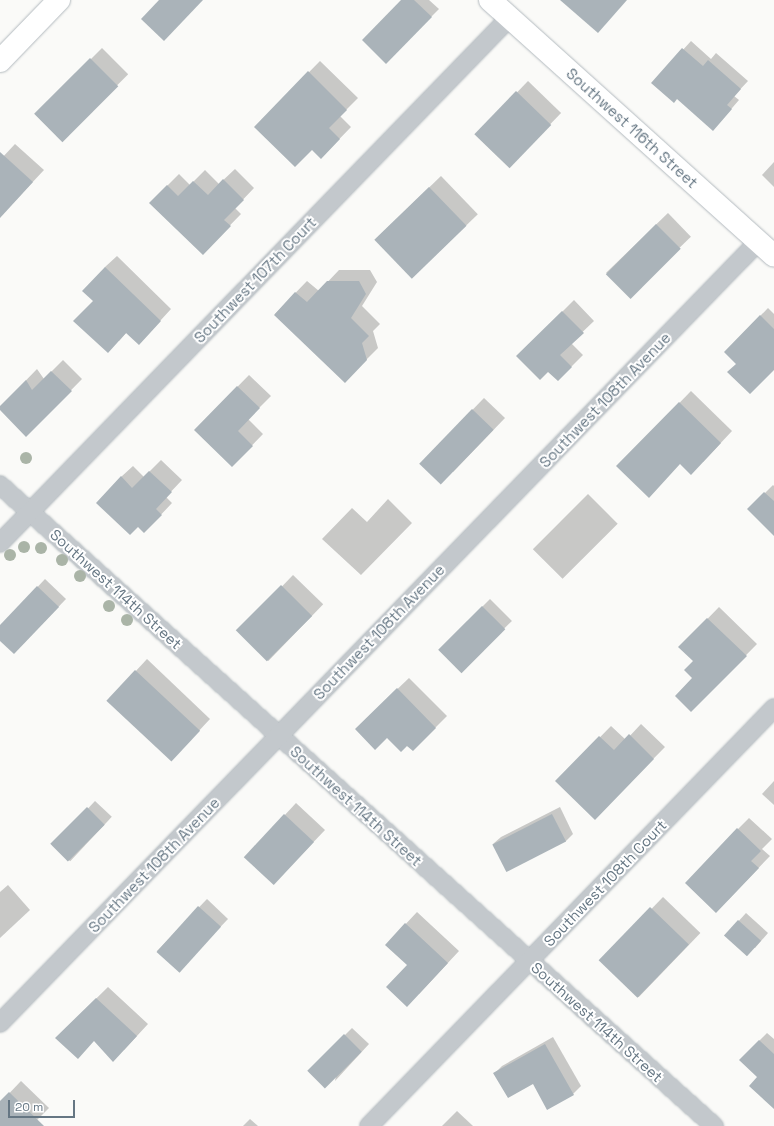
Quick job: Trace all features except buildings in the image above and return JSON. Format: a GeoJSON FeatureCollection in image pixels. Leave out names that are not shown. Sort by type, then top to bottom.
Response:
{"type":"FeatureCollection","features":[{"type":"Feature","properties":{"kind":"street"},"geometry":{"type":"LineString","coordinates":[[0,61],[59,0]]}},
{"type":"Feature","properties":{"kind":"street","name":"Southwest 116th Street"},"geometry":{"type":"LineString","coordinates":[[490,0],[766,249]]}},
{"type":"Feature","properties":{"kind":"street","name":"Southwest 107th Court"},"geometry":{"type":"LineString","coordinates":[[0,543],[510,17]]}},
{"type":"Feature","properties":{"kind":"street","name":"Southwest 108th Avenue"},"geometry":{"type":"LineString","coordinates":[[0,1023],[279,736],[766,249]]}},
{"type":"Feature","properties":{"kind":"street","name":"Southwest 114th Street"},"geometry":{"type":"LineString","coordinates":[[0,484],[714,1126]]}},
{"type":"Feature","properties":{"kind":"street","name":"Southwest 108th Court"},"geometry":{"type":"LineString","coordinates":[[369,1126],[774,708]]}}]}
